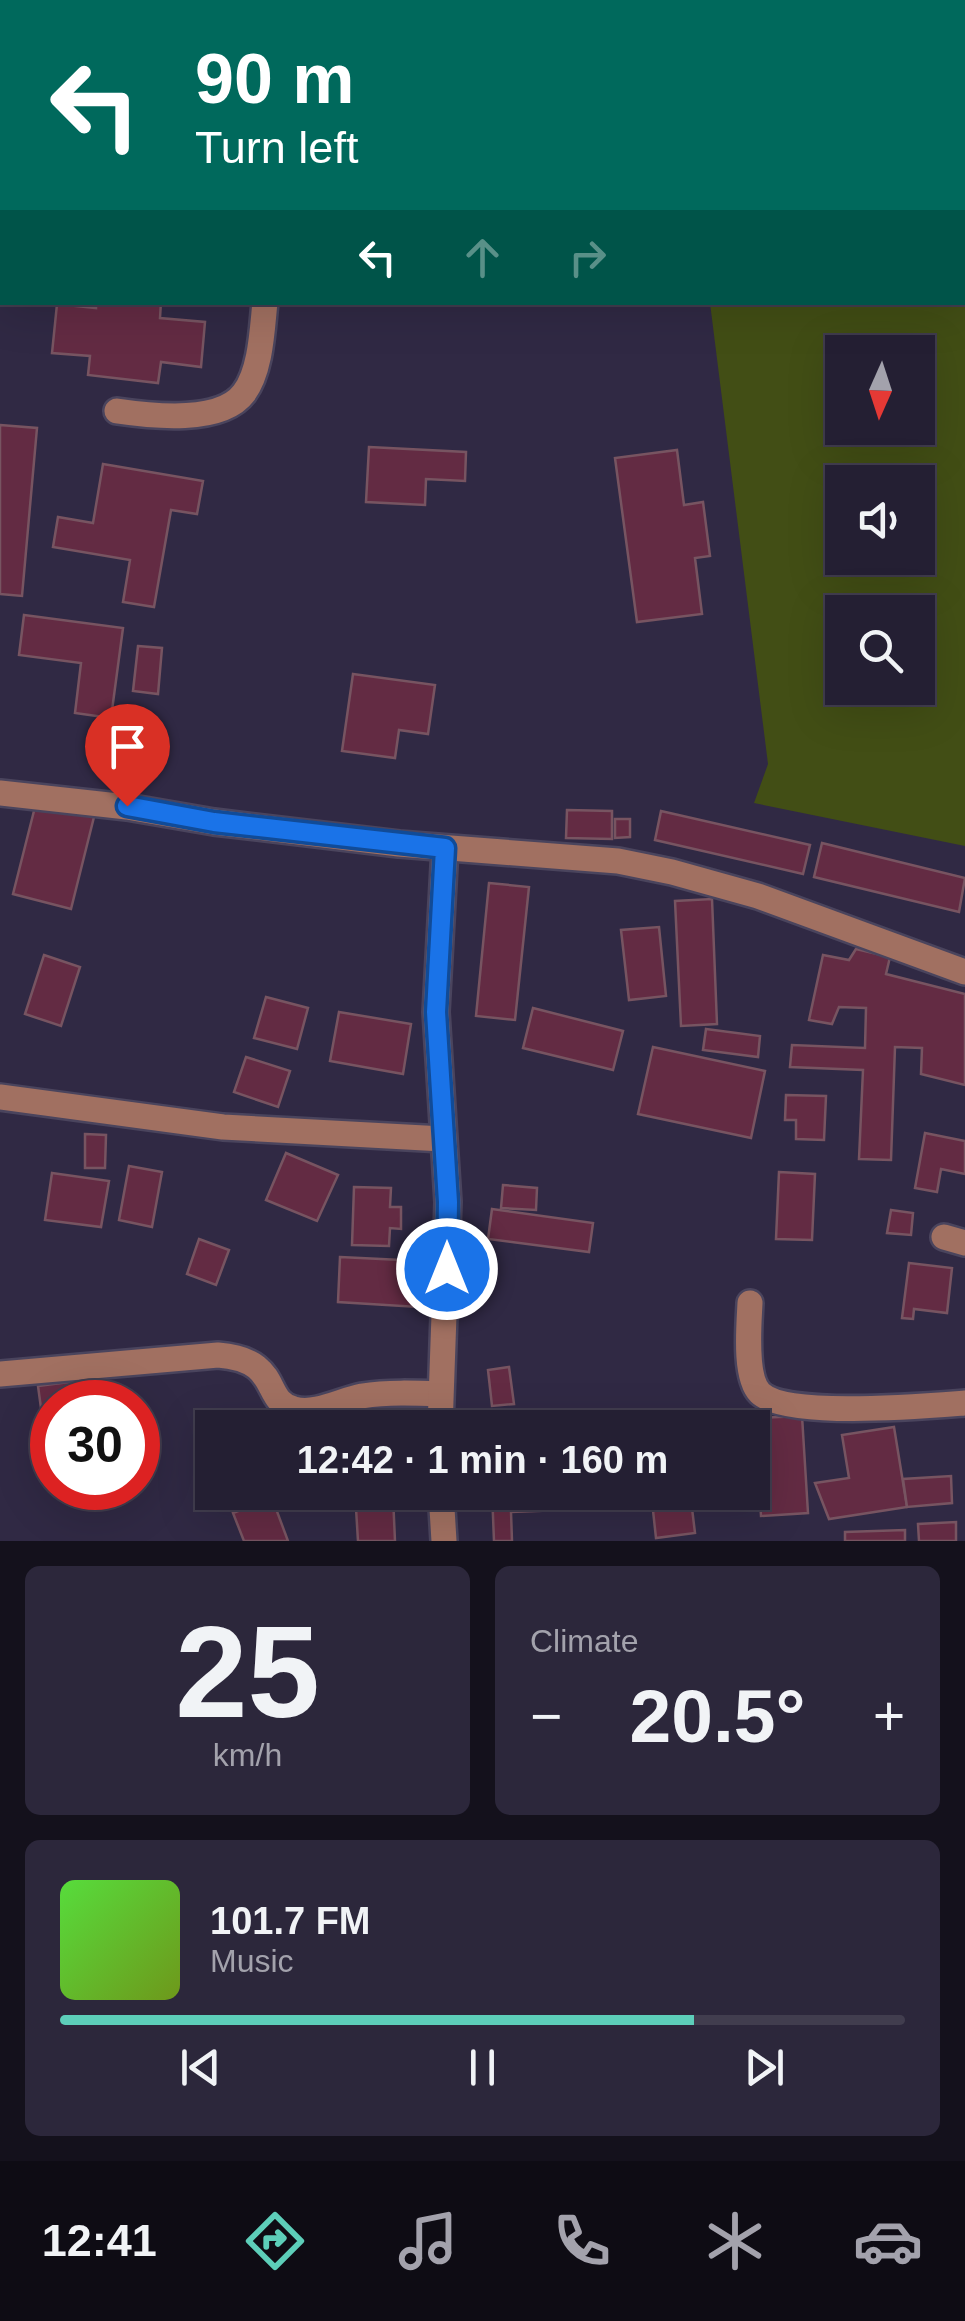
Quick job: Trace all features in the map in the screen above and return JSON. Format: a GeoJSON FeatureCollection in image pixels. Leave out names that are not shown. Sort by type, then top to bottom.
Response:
{"type":"FeatureCollection","features":[{"type":"Feature","properties":{"kind":"street"},"geometry":{"type":"LineString","coordinates":[[117,411],[185,414],[218,412],[233,404],[246,392],[265,305]]}},
{"type":"Feature","properties":{"kind":"street"},"geometry":{"type":"LineString","coordinates":[[0,793],[445,848],[618,861],[758,896],[965,972]]}},
{"type":"Feature","properties":{"kind":"street"},"geometry":{"type":"LineString","coordinates":[[440,1410],[448,1202],[436,1012],[445,848]]}},
{"type":"Feature","properties":{"kind":"street"},"geometry":{"type":"LineString","coordinates":[[0,1098],[223,1127],[442,1139]]}},
{"type":"Feature","properties":{"kind":"street"},"geometry":{"type":"LineString","coordinates":[[750,1303],[752,1378],[758,1391],[784,1406],[965,1403]]}},
{"type":"Feature","properties":{"kind":"street"},"geometry":{"type":"LineString","coordinates":[[0,1374],[218,1355],[254,1362],[265,1373],[276,1397],[294,1410],[320,1409],[394,1392],[440,1394]]}},
{"type":"Feature","properties":{"kind":"street"},"geometry":{"type":"LineString","coordinates":[[442,1510],[444,1541]]}},
{"type":"Feature","properties":{"kind":"green space"},"geometry":{"type":"Polygon","coordinates":[[[710,305],[965,305],[965,846],[754,803],[768,764],[710,305]]]}},
{"type":"Feature","properties":{"kind":"building"},"geometry":{"type":"Polygon","coordinates":[[[57,305],[96,308],[161,305],[160,318],[205,322],[201,367],[161,362],[158,383],[88,375],[90,356],[52,353],[57,305]]]}},
{"type":"Feature","properties":{"kind":"building"},"geometry":{"type":"Polygon","coordinates":[[[0,425],[37,428],[22,596],[0,594],[0,425]]]}},
{"type":"Feature","properties":{"kind":"building"},"geometry":{"type":"Polygon","coordinates":[[[369,447],[466,452],[465,481],[426,479],[425,505],[366,502],[369,447]]]}},
{"type":"Feature","properties":{"kind":"building"},"geometry":{"type":"Polygon","coordinates":[[[677,450],[684,505],[703,502],[710,556],[695,558],[702,614],[637,622],[615,458],[677,450]]]}},
{"type":"Feature","properties":{"kind":"building"},"geometry":{"type":"Polygon","coordinates":[[[103,464],[203,481],[197,514],[171,510],[154,607],[123,602],[130,560],[53,547],[58,517],[93,523],[103,464]]]}},
{"type":"Feature","properties":{"kind":"building"},"geometry":{"type":"Polygon","coordinates":[[[24,615],[123,628],[111,718],[75,713],[81,663],[19,655],[24,615]]]}},
{"type":"Feature","properties":{"kind":"building"},"geometry":{"type":"Polygon","coordinates":[[[138,646],[162,648],[158,694],[133,691],[138,646]]]}},
{"type":"Feature","properties":{"kind":"building"},"geometry":{"type":"Polygon","coordinates":[[[353,674],[435,685],[428,734],[399,730],[395,758],[342,751],[353,674]]]}},
{"type":"Feature","properties":{"kind":"building"},"geometry":{"type":"Polygon","coordinates":[[[36,803],[94,817],[71,909],[13,894],[36,803]]]}},
{"type":"Feature","properties":{"kind":"building"},"geometry":{"type":"Polygon","coordinates":[[[567,810],[612,811],[612,839],[566,838],[567,810]]]}},
{"type":"Feature","properties":{"kind":"building"},"geometry":{"type":"Polygon","coordinates":[[[661,811],[810,845],[803,874],[655,840],[661,811]]]}},
{"type":"Feature","properties":{"kind":"building"},"geometry":{"type":"Polygon","coordinates":[[[615,819],[630,819],[630,837],[615,838],[615,819]]]}},
{"type":"Feature","properties":{"kind":"building"},"geometry":{"type":"Polygon","coordinates":[[[822,843],[965,878],[959,912],[814,877],[822,843]]]}},
{"type":"Feature","properties":{"kind":"building"},"geometry":{"type":"Polygon","coordinates":[[[489,883],[529,887],[515,1020],[476,1016],[489,883]]]}},
{"type":"Feature","properties":{"kind":"building"},"geometry":{"type":"Polygon","coordinates":[[[712,899],[717,1024],[681,1026],[675,901],[712,899]]]}},
{"type":"Feature","properties":{"kind":"building"},"geometry":{"type":"Polygon","coordinates":[[[659,927],[666,996],[629,1000],[621,930],[659,927]]]}},
{"type":"Feature","properties":{"kind":"building"},"geometry":{"type":"Polygon","coordinates":[[[856,949],[890,957],[886,974],[965,994],[965,1085],[921,1074],[922,1048],[895,1047],[891,1160],[859,1159],[863,1070],[790,1067],[792,1045],[865,1048],[866,1008],[839,1007],[832,1024],[809,1020],[823,955],[849,960],[856,949]]]}},
{"type":"Feature","properties":{"kind":"building"},"geometry":{"type":"Polygon","coordinates":[[[44,955],[80,967],[61,1026],[25,1014],[44,955]]]}},
{"type":"Feature","properties":{"kind":"building"},"geometry":{"type":"Polygon","coordinates":[[[266,997],[308,1008],[297,1049],[254,1038],[266,997]]]}},
{"type":"Feature","properties":{"kind":"building"},"geometry":{"type":"Polygon","coordinates":[[[533,1008],[623,1031],[613,1070],[523,1048],[533,1008]]]}},
{"type":"Feature","properties":{"kind":"building"},"geometry":{"type":"Polygon","coordinates":[[[339,1012],[411,1024],[403,1074],[330,1061],[339,1012]]]}},
{"type":"Feature","properties":{"kind":"building"},"geometry":{"type":"Polygon","coordinates":[[[706,1029],[760,1036],[758,1057],[703,1050],[706,1029]]]}},
{"type":"Feature","properties":{"kind":"building"},"geometry":{"type":"Polygon","coordinates":[[[653,1047],[765,1071],[751,1138],[638,1114],[653,1047]]]}},
{"type":"Feature","properties":{"kind":"building"},"geometry":{"type":"Polygon","coordinates":[[[246,1057],[290,1071],[278,1107],[234,1092],[246,1057]]]}},
{"type":"Feature","properties":{"kind":"building"},"geometry":{"type":"Polygon","coordinates":[[[786,1095],[826,1096],[824,1140],[796,1139],[796,1120],[785,1120],[786,1095]]]}},
{"type":"Feature","properties":{"kind":"building"},"geometry":{"type":"Polygon","coordinates":[[[925,1133],[965,1141],[965,1174],[941,1169],[937,1192],[915,1188],[925,1133]]]}},
{"type":"Feature","properties":{"kind":"building"},"geometry":{"type":"Polygon","coordinates":[[[85,1134],[106,1135],[105,1168],[85,1168],[85,1134]]]}},
{"type":"Feature","properties":{"kind":"building"},"geometry":{"type":"Polygon","coordinates":[[[286,1153],[338,1175],[317,1221],[266,1200],[286,1153]]]}},
{"type":"Feature","properties":{"kind":"building"},"geometry":{"type":"Polygon","coordinates":[[[129,1166],[162,1172],[152,1227],[119,1220],[129,1166]]]}},
{"type":"Feature","properties":{"kind":"building"},"geometry":{"type":"Polygon","coordinates":[[[779,1172],[815,1174],[812,1240],[776,1239],[779,1172]]]}},
{"type":"Feature","properties":{"kind":"building"},"geometry":{"type":"Polygon","coordinates":[[[52,1173],[109,1181],[101,1227],[45,1220],[52,1173]]]}},
{"type":"Feature","properties":{"kind":"building"},"geometry":{"type":"Polygon","coordinates":[[[503,1185],[537,1188],[536,1210],[501,1208],[503,1185]]]}},
{"type":"Feature","properties":{"kind":"building"},"geometry":{"type":"Polygon","coordinates":[[[354,1187],[391,1188],[390,1207],[401,1207],[401,1229],[390,1228],[389,1246],[352,1245],[354,1187]]]}},
{"type":"Feature","properties":{"kind":"building"},"geometry":{"type":"Polygon","coordinates":[[[492,1209],[593,1223],[589,1252],[488,1239],[492,1209]]]}},
{"type":"Feature","properties":{"kind":"building"},"geometry":{"type":"Polygon","coordinates":[[[891,1210],[913,1213],[911,1235],[887,1233],[891,1210]]]}},
{"type":"Feature","properties":{"kind":"building"},"geometry":{"type":"Polygon","coordinates":[[[199,1239],[229,1250],[216,1285],[187,1274],[199,1239]]]}},
{"type":"Feature","properties":{"kind":"building"},"geometry":{"type":"Polygon","coordinates":[[[340,1257],[421,1261],[418,1307],[338,1302],[340,1257]]]}},
{"type":"Feature","properties":{"kind":"building"},"geometry":{"type":"Polygon","coordinates":[[[909,1263],[952,1268],[947,1313],[914,1309],[913,1319],[902,1318],[909,1263]]]}},
{"type":"Feature","properties":{"kind":"building"},"geometry":{"type":"Polygon","coordinates":[[[509,1367],[514,1404],[492,1406],[488,1370],[509,1367]]]}},
{"type":"Feature","properties":{"kind":"building"},"geometry":{"type":"Polygon","coordinates":[[[802,1416],[808,1513],[761,1516],[761,1510],[770,1510],[770,1417],[802,1416]]]}},
{"type":"Feature","properties":{"kind":"building"},"geometry":{"type":"Polygon","coordinates":[[[894,1427],[907,1507],[829,1519],[815,1483],[849,1478],[842,1435],[894,1427]]]}},
{"type":"Feature","properties":{"kind":"building"},"geometry":{"type":"Polygon","coordinates":[[[951,1476],[952,1503],[907,1507],[903,1479],[951,1476]]]}},
{"type":"Feature","properties":{"kind":"building"},"geometry":{"type":"Polygon","coordinates":[[[276,1510],[288,1541],[244,1541],[233,1513],[276,1510]]]}},
{"type":"Feature","properties":{"kind":"building"},"geometry":{"type":"Polygon","coordinates":[[[356,1510],[394,1510],[395,1541],[358,1541],[356,1510]]]}},
{"type":"Feature","properties":{"kind":"building"},"geometry":{"type":"Polygon","coordinates":[[[493,1510],[562,1510],[511,1512],[512,1541],[494,1541],[493,1510]]]}},
{"type":"Feature","properties":{"kind":"building"},"geometry":{"type":"Polygon","coordinates":[[[653,1510],[692,1510],[695,1533],[656,1538],[653,1510]]]}},
{"type":"Feature","properties":{"kind":"building"},"geometry":{"type":"Polygon","coordinates":[[[956,1522],[956,1541],[919,1541],[918,1524],[956,1522]]]}},
{"type":"Feature","properties":{"kind":"building"},"geometry":{"type":"Polygon","coordinates":[[[905,1530],[905,1541],[845,1541],[845,1532],[905,1530]]]}},
{"type":"Feature","properties":{"kind":"route"},"geometry":{"type":"LineString","coordinates":[[127,806],[214,822],[445,848],[436,1012],[448,1202],[447,1269]]}}]}
